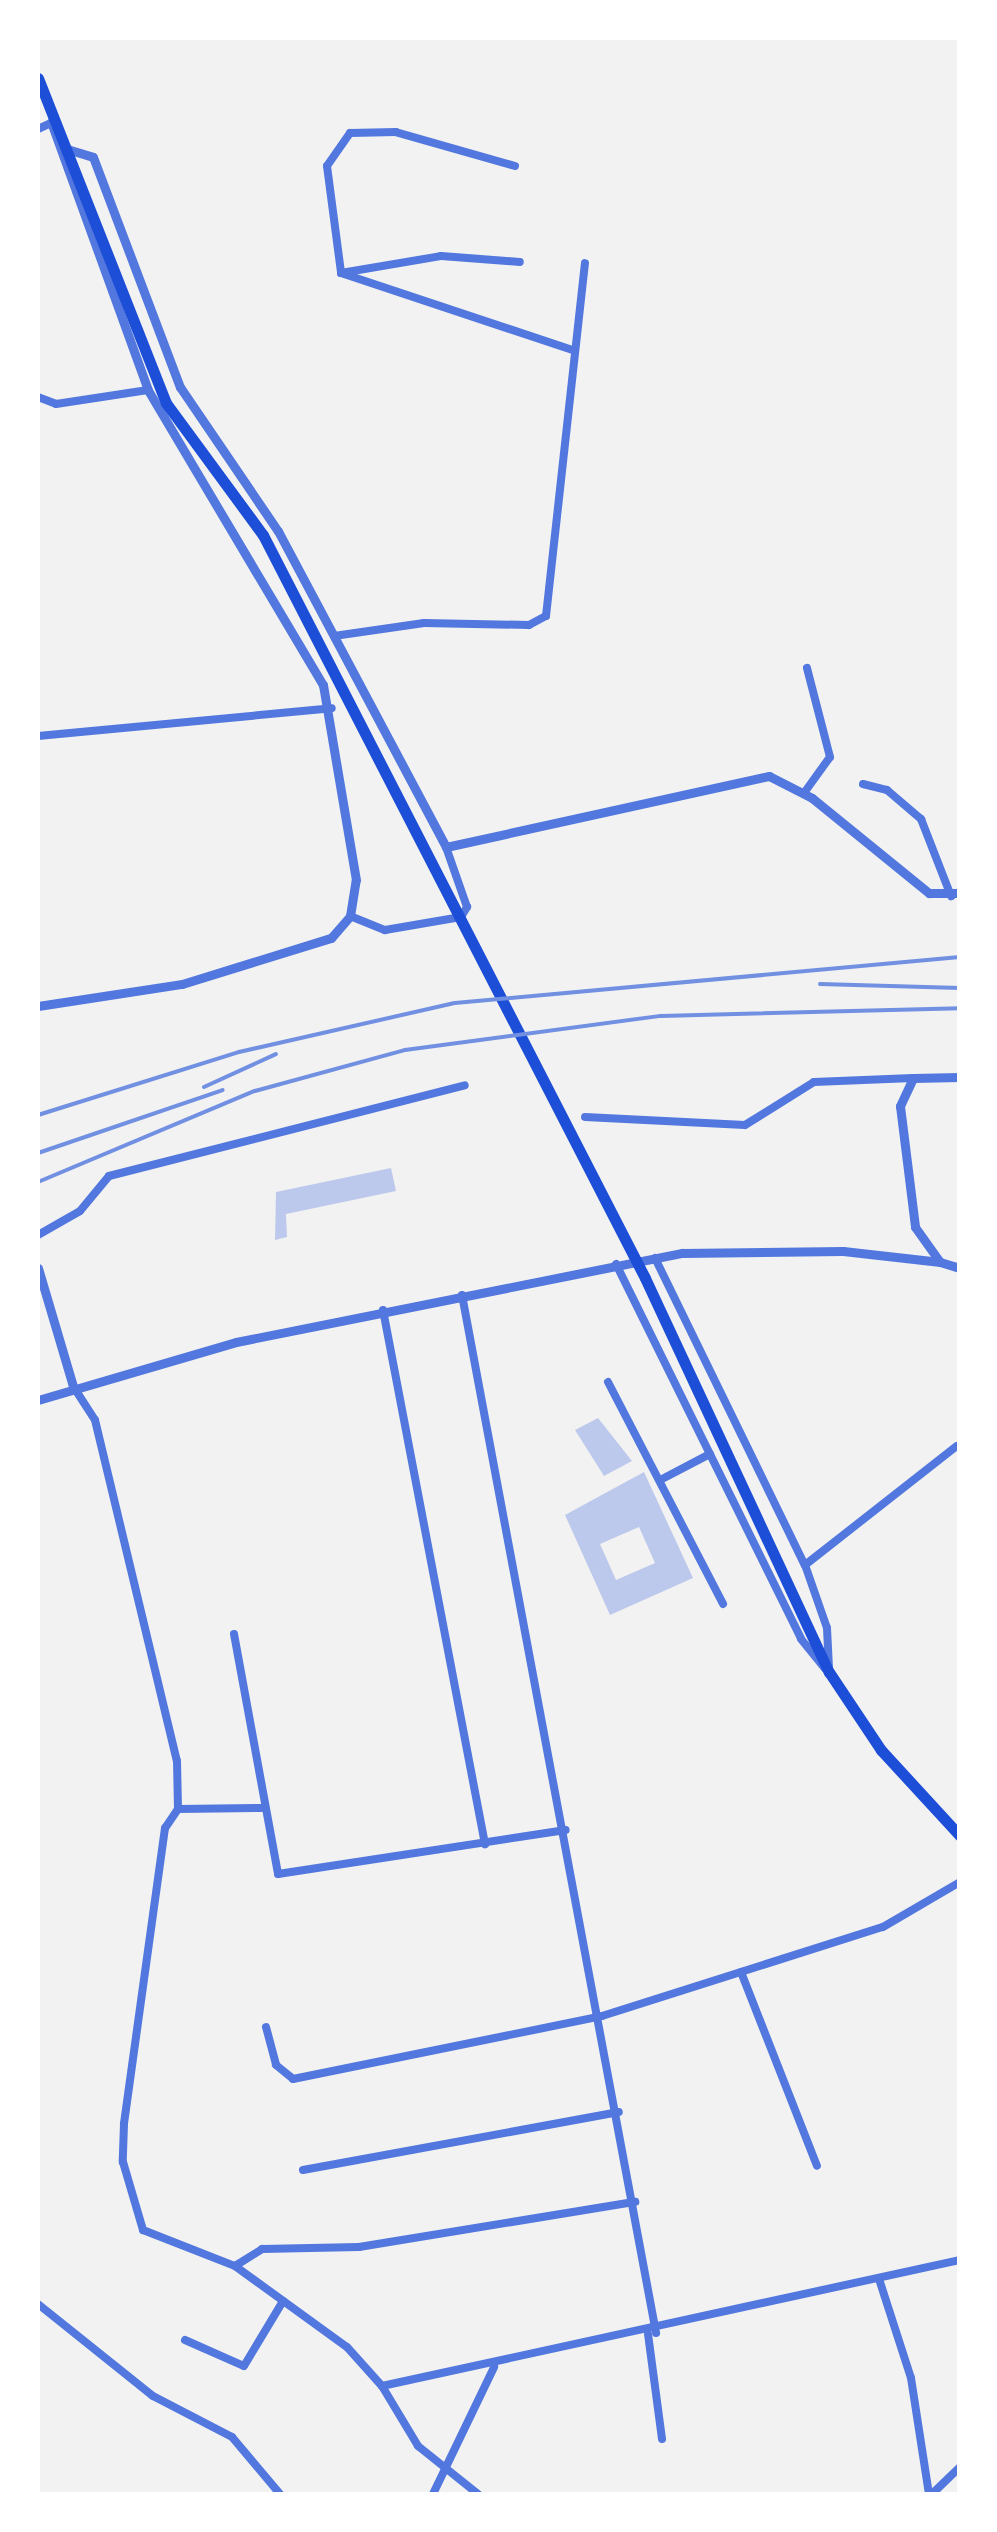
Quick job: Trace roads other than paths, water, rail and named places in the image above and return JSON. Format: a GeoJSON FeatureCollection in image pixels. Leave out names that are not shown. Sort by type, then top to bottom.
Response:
{"type":"FeatureCollection","features":[{"type":"Feature","properties":{"kind":"main road"},"geometry":{"type":"LineString","coordinates":[[38,78],[166,404],[262,534],[638,1264],[829,1672],[881,1750],[960,1836]]}},
{"type":"Feature","properties":{"kind":"street"},"geometry":{"type":"LineString","coordinates":[[38,1006],[182,984],[331,938],[350,916],[356,880],[332,708],[148,390],[48,105]]}},
{"type":"Feature","properties":{"kind":"street"},"geometry":{"type":"LineString","coordinates":[[38,129],[52,122]]}},
{"type":"Feature","properties":{"kind":"street"},"geometry":{"type":"LineString","coordinates":[[341,273],[327,166],[350,134],[396,132],[515,166]]}},
{"type":"Feature","properties":{"kind":"street"},"geometry":{"type":"LineString","coordinates":[[67,149],[94,157],[180,387],[278,531],[446,847],[467,906],[461,917],[385,930],[350,916]]}},
{"type":"Feature","properties":{"kind":"street"},"geometry":{"type":"LineString","coordinates":[[341,273],[441,256],[520,262]]}},
{"type":"Feature","properties":{"kind":"street"},"geometry":{"type":"LineString","coordinates":[[334,636],[424,623],[528,624],[546,616],[572,350],[586,262]]}},
{"type":"Feature","properties":{"kind":"street"},"geometry":{"type":"LineString","coordinates":[[341,273],[572,350]]}},
{"type":"Feature","properties":{"kind":"street"},"geometry":{"type":"LineString","coordinates":[[38,408],[148,390]]}},
{"type":"Feature","properties":{"kind":"street"},"geometry":{"type":"LineString","coordinates":[[38,397],[56,404]]}},
{"type":"Feature","properties":{"kind":"street"},"geometry":{"type":"LineString","coordinates":[[804,792],[830,758],[807,668]]}},
{"type":"Feature","properties":{"kind":"street"},"geometry":{"type":"LineString","coordinates":[[38,736],[332,708]]}},
{"type":"Feature","properties":{"kind":"street"},"geometry":{"type":"LineString","coordinates":[[446,847],[748,777],[804,792],[930,893],[955,894],[921,819],[887,790],[863,784]]}},
{"type":"Feature","properties":{"kind":"street"},"geometry":{"type":"LineString","coordinates":[[585,1117],[744,1125],[814,1082],[960,1076]]}},
{"type":"Feature","properties":{"kind":"street"},"geometry":{"type":"LineString","coordinates":[[913,1078],[900,1106],[901,1150],[915,1227],[940,1262]]}},
{"type":"Feature","properties":{"kind":"street"},"geometry":{"type":"LineString","coordinates":[[38,1235],[80,1211],[108,1176],[464,1086]]}},
{"type":"Feature","properties":{"kind":"street"},"geometry":{"type":"LineString","coordinates":[[38,1400],[73,1386],[382,1310],[654,1258],[843,1251],[940,1262],[960,1268]]}},
{"type":"Feature","properties":{"kind":"street"},"geometry":{"type":"LineString","coordinates":[[654,1258],[805,1565],[827,1628],[829,1672]]}},
{"type":"Feature","properties":{"kind":"street"},"geometry":{"type":"LineString","coordinates":[[616,1264],[801,1640],[829,1672]]}},
{"type":"Feature","properties":{"kind":"street"},"geometry":{"type":"LineString","coordinates":[[38,1268],[73,1386],[95,1420],[149,1624],[178,1809],[165,1828],[124,2162],[143,2230],[235,2266],[283,2301],[382,2386],[444,2472],[478,2494]]}},
{"type":"Feature","properties":{"kind":"street"},"geometry":{"type":"LineString","coordinates":[[461,1294],[635,2202],[662,2439]]}},
{"type":"Feature","properties":{"kind":"street"},"geometry":{"type":"LineString","coordinates":[[382,1310],[485,1844]]}},
{"type":"Feature","properties":{"kind":"street"},"geometry":{"type":"LineString","coordinates":[[608,1382],[664,1478],[724,1604]]}},
{"type":"Feature","properties":{"kind":"street"},"geometry":{"type":"LineString","coordinates":[[805,1565],[958,1446]]}},
{"type":"Feature","properties":{"kind":"street"},"geometry":{"type":"LineString","coordinates":[[664,1478],[710,1454]]}},
{"type":"Feature","properties":{"kind":"street"},"geometry":{"type":"LineString","coordinates":[[234,1634],[261,1808],[284,1876],[566,1830]]}},
{"type":"Feature","properties":{"kind":"street"},"geometry":{"type":"LineString","coordinates":[[178,1809],[261,1808]]}},
{"type":"Feature","properties":{"kind":"street"},"geometry":{"type":"LineString","coordinates":[[266,2027],[276,2064],[294,2079],[602,2016],[883,1927],[960,1882]]}},
{"type":"Feature","properties":{"kind":"street"},"geometry":{"type":"LineString","coordinates":[[741,1972],[817,2166]]}},
{"type":"Feature","properties":{"kind":"street"},"geometry":{"type":"LineString","coordinates":[[303,2170],[618,2112]]}},
{"type":"Feature","properties":{"kind":"street"},"geometry":{"type":"LineString","coordinates":[[235,2266],[262,2248],[359,2247],[635,2202]]}},
{"type":"Feature","properties":{"kind":"street"},"geometry":{"type":"LineString","coordinates":[[382,2386],[494,2368],[652,2334],[960,2260]]}},
{"type":"Feature","properties":{"kind":"street"},"geometry":{"type":"LineString","coordinates":[[880,2282],[911,2378],[931,2494]]}},
{"type":"Feature","properties":{"kind":"street"},"geometry":{"type":"LineString","coordinates":[[185,2340],[244,2366],[283,2301]]}},
{"type":"Feature","properties":{"kind":"street"},"geometry":{"type":"LineString","coordinates":[[38,2304],[154,2396],[232,2437],[280,2494]]}},
{"type":"Feature","properties":{"kind":"street"},"geometry":{"type":"LineString","coordinates":[[433,2494],[494,2368]]}},
{"type":"Feature","properties":{"kind":"street"},"geometry":{"type":"LineString","coordinates":[[931,2494],[960,2467]]}},
{"type":"Feature","properties":{"kind":"railway"},"geometry":{"type":"LineString","coordinates":[[38,1115],[239,1052],[455,1003],[960,957]]}},
{"type":"Feature","properties":{"kind":"railway"},"geometry":{"type":"LineString","coordinates":[[820,984],[960,988]]}},
{"type":"Feature","properties":{"kind":"railway"},"geometry":{"type":"LineString","coordinates":[[38,1182],[255,1091],[405,1050],[661,1016],[960,1008]]}},
{"type":"Feature","properties":{"kind":"railway"},"geometry":{"type":"LineString","coordinates":[[204,1087],[276,1054]]}},
{"type":"Feature","properties":{"kind":"railway"},"geometry":{"type":"LineString","coordinates":[[38,1153],[223,1090]]}}]}
